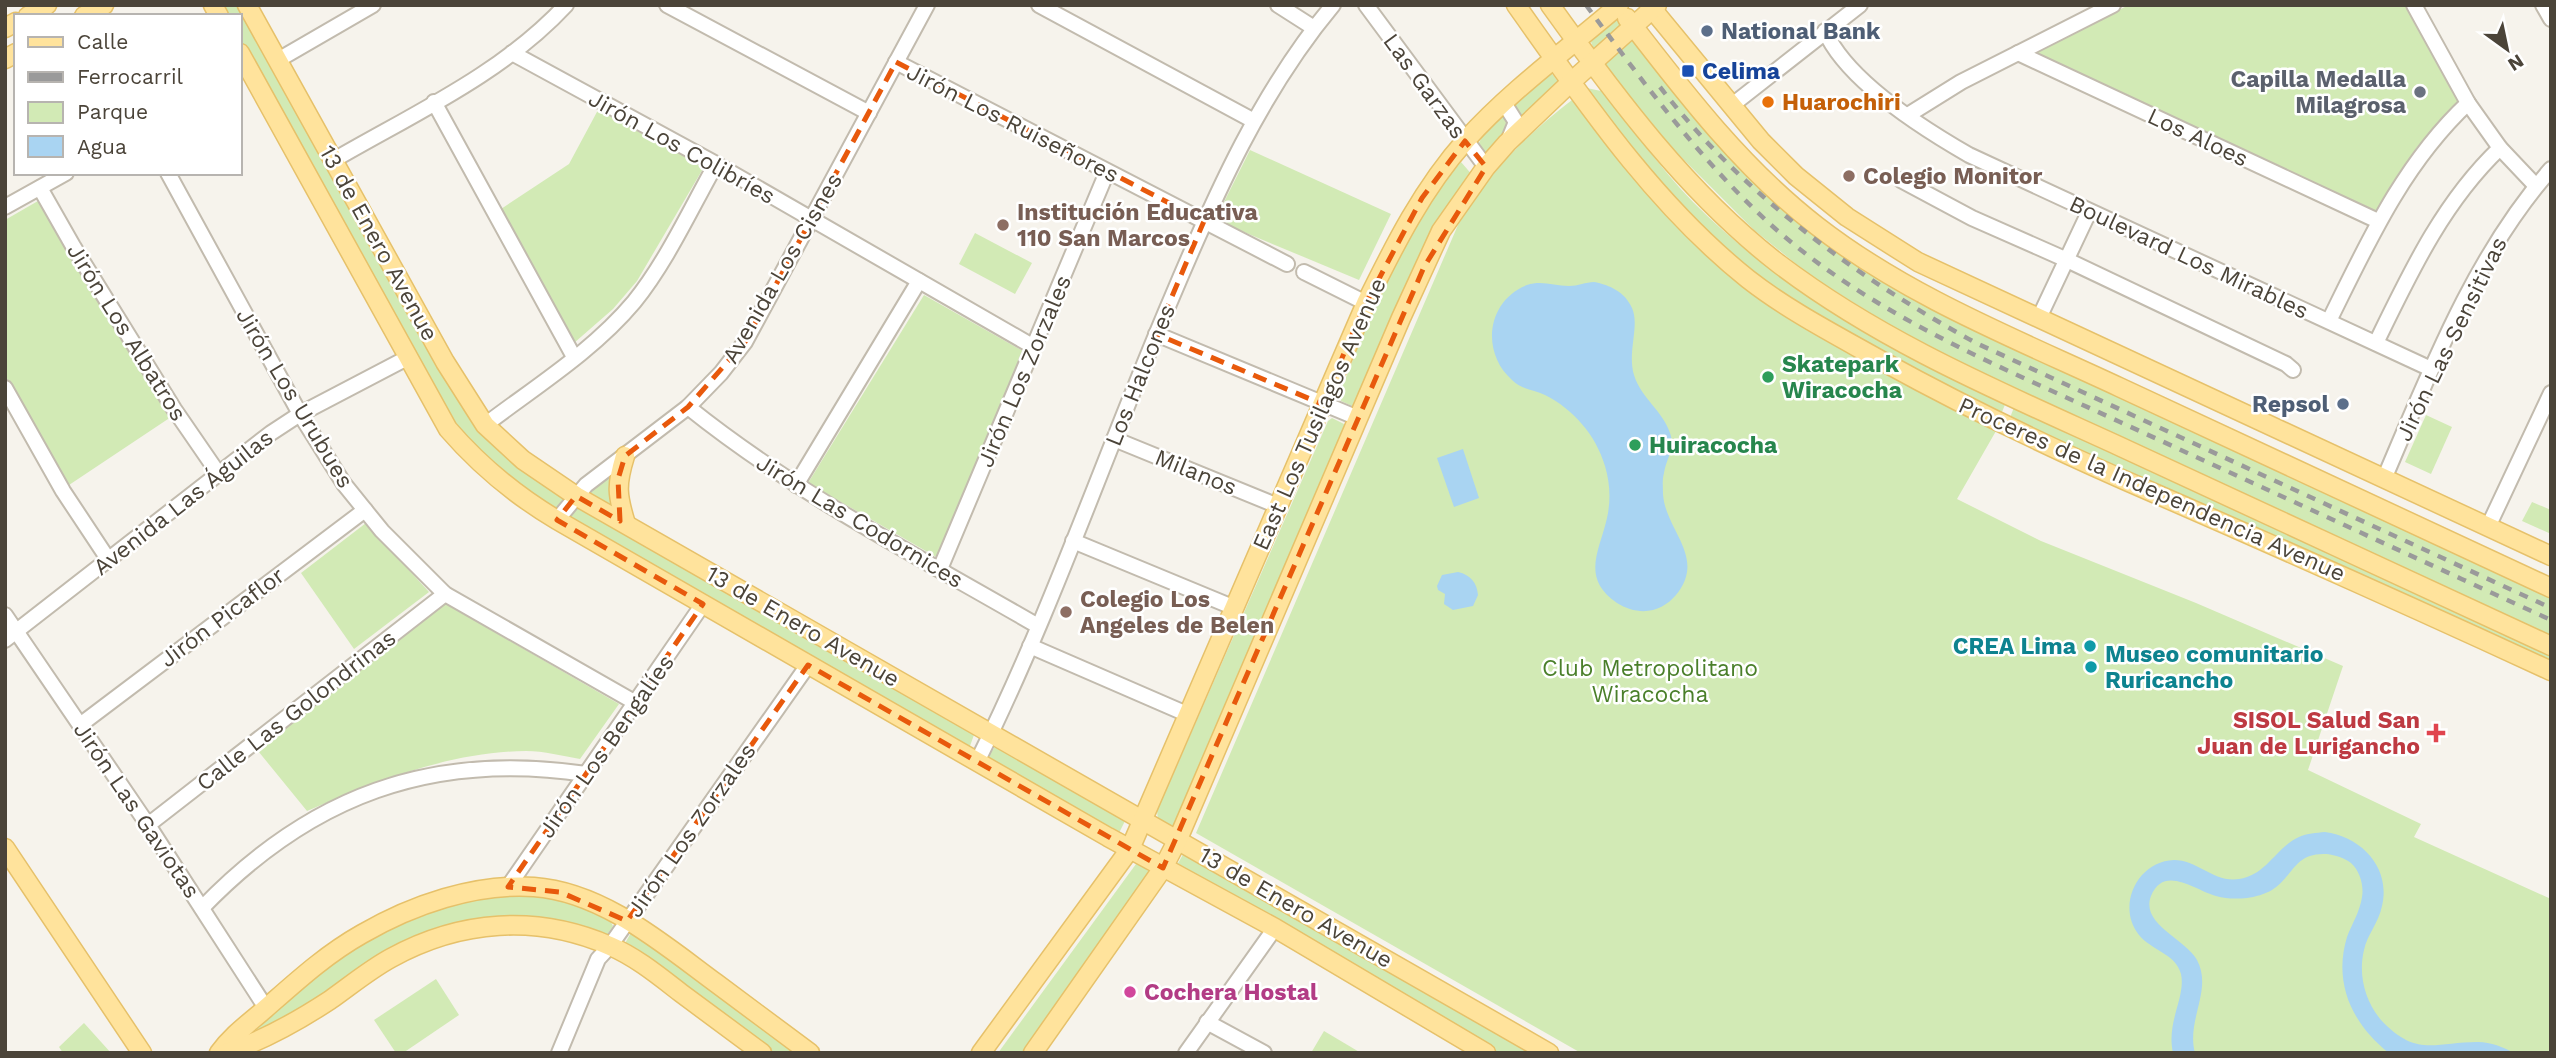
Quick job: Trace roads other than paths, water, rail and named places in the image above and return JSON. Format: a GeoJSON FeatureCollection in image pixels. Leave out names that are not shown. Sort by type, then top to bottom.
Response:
{"type":"FeatureCollection","features":[{"type":"Feature","properties":{"kind":"main road"},"geometry":{"type":"LineString","coordinates":[[31,14],[47,5]]}},
{"type":"Feature","properties":{"kind":"main road"},"geometry":{"type":"LineString","coordinates":[[88,14],[104,5]]}},
{"type":"Feature","properties":{"kind":"main road","name":"13 de Enero Avenue"},"geometry":{"type":"LineString","coordinates":[[247,5],[445,362],[485,425],[523,460],[576,496],[1549,1053]]}},
{"type":"Feature","properties":{"kind":"main road","name":"Proceres de la Independencia Avenue"},"geometry":{"type":"LineString","coordinates":[[1516,5],[1571,82],[1643,174],[1689,224],[1747,278],[1806,319],[1933,390],[2053,450],[2389,596],[2551,671]]}},
{"type":"Feature","properties":{"kind":"main road","name":"Proceres de la Independencia Avenue"},"geometry":{"type":"LineString","coordinates":[[1550,5],[1576,42],[1657,143],[1697,188],[1778,263],[1859,318],[1926,356],[2551,646]]}},
{"type":"Feature","properties":{"kind":"main road"},"geometry":{"type":"LineString","coordinates":[[1618,6],[1732,147],[1792,205],[1868,263],[1917,291],[2037,349],[2551,588]]}},
{"type":"Feature","properties":{"kind":"main road","name":"East Los Tusilagos Avenue"},"geometry":{"type":"LineString","coordinates":[[981,1053],[1130,849],[1366,303],[1392,249],[1422,198],[1465,141],[1504,103],[1618,6]]}},
{"type":"Feature","properties":{"kind":"main road"},"geometry":{"type":"LineString","coordinates":[[1653,7],[1731,106],[1796,176],[1847,217],[1918,262],[2551,556]]}},
{"type":"Feature","properties":{"kind":"main road","name":"East Los Tusilagos Avenue"},"geometry":{"type":"LineString","coordinates":[[1033,1053],[1163,868],[1178,839],[1401,318],[1441,231],[1486,167],[1507,143],[1653,7]]}},
{"type":"Feature","properties":{"kind":"main road","name":"13 de Enero Avenue"},"geometry":{"type":"LineString","coordinates":[[242,57],[448,429],[495,477],[557,520],[1163,868],[1275,928],[1486,1053]]}},
{"type":"Feature","properties":{"kind":"main road"},"geometry":{"type":"LineString","coordinates":[[625,456],[618,479],[619,501],[626,524]]}},
{"type":"Feature","properties":{"kind":"main road"},"geometry":{"type":"LineString","coordinates":[[5,848],[142,1053]]}},
{"type":"Feature","properties":{"kind":"main road"},"geometry":{"type":"LineString","coordinates":[[219,1053],[237,1033],[324,958],[391,918],[448,898],[479,891],[536,887],[560,892],[605,909],[627,921],[657,940],[810,1053]]}},
{"type":"Feature","properties":{"kind":"main road"},"geometry":{"type":"LineString","coordinates":[[226,1053],[294,1021],[391,958],[415,946],[464,930],[512,923],[558,928],[610,946],[654,973],[762,1053]]}},
{"type":"Feature","properties":{"kind":"street"},"geometry":{"type":"LineString","coordinates":[[278,60],[373,5]]}},
{"type":"Feature","properties":{"kind":"street"},"geometry":{"type":"LineString","coordinates":[[334,160],[482,74],[512,53],[566,5]]}},
{"type":"Feature","properties":{"kind":"street"},"geometry":{"type":"LineString","coordinates":[[667,5],[869,113]]}},
{"type":"Feature","properties":{"kind":"street"},"geometry":{"type":"LineString","coordinates":[[1278,5],[1314,28]]}},
{"type":"Feature","properties":{"kind":"street","name":"Los Halcones"},"geometry":{"type":"LineString","coordinates":[[977,762],[1030,646],[1204,221],[1254,121],[1314,28],[1333,5]]}},
{"type":"Feature","properties":{"kind":"street","name":"Las Garzas"},"geometry":{"type":"LineString","coordinates":[[1366,5],[1486,167]]}},
{"type":"Feature","properties":{"kind":"street"},"geometry":{"type":"LineString","coordinates":[[1731,106],[1860,5]]}},
{"type":"Feature","properties":{"kind":"street"},"geometry":{"type":"LineString","coordinates":[[1908,116],[1961,82],[2113,5]]}},
{"type":"Feature","properties":{"kind":"street"},"geometry":{"type":"LineString","coordinates":[[2414,5],[2468,103],[2500,148],[2536,186]]}},
{"type":"Feature","properties":{"kind":"street"},"geometry":{"type":"LineString","coordinates":[[2543,5],[2551,19]]}},
{"type":"Feature","properties":{"kind":"street","name":"Avenida Los Cisnes"},"geometry":{"type":"LineString","coordinates":[[557,520],[586,485],[688,407],[721,373],[745,342],[869,113],[923,6]]}},
{"type":"Feature","properties":{"kind":"street"},"geometry":{"type":"LineString","coordinates":[[1047,7],[1254,121]]}},
{"type":"Feature","properties":{"kind":"street","name":"Boulevard Los Mirables"},"geometry":{"type":"LineString","coordinates":[[1825,31],[1831,44],[1860,77],[1908,116],[1969,155],[2431,369]]}},
{"type":"Feature","properties":{"kind":"street","name":"Jirón Los Colibríes"},"geometry":{"type":"LineString","coordinates":[[512,53],[716,164],[1034,347]]}},
{"type":"Feature","properties":{"kind":"street","name":"Los Aloes"},"geometry":{"type":"LineString","coordinates":[[2018,53],[2378,221]]}},
{"type":"Feature","properties":{"kind":"street","name":"Jirón Los Ruiseñores"},"geometry":{"type":"LineString","coordinates":[[896,62],[1287,264]]}},
{"type":"Feature","properties":{"kind":"street"},"geometry":{"type":"LineString","coordinates":[[434,102],[574,357]]}},
{"type":"Feature","properties":{"kind":"street"},"geometry":{"type":"LineString","coordinates":[[1504,103],[1516,122],[1507,143]]}},
{"type":"Feature","properties":{"kind":"street"},"geometry":{"type":"LineString","coordinates":[[2329,321],[2378,221],[2428,145],[2468,103]]}},
{"type":"Feature","properties":{"kind":"street"},"geometry":{"type":"LineString","coordinates":[[2376,343],[2449,207],[2469,180],[2500,148]]}},
{"type":"Feature","properties":{"kind":"street"},"geometry":{"type":"LineString","coordinates":[[485,425],[613,324],[647,284],[716,164]]}},
{"type":"Feature","properties":{"kind":"street","name":"Jirón Las Sensitivas"},"geometry":{"type":"LineString","coordinates":[[2384,479],[2431,369],[2487,258],[2536,186],[2551,169]]}},
{"type":"Feature","properties":{"kind":"street","name":"Jirón Los Zorzales"},"geometry":{"type":"LineString","coordinates":[[940,569],[1107,172]]}},
{"type":"Feature","properties":{"kind":"street"},"geometry":{"type":"LineString","coordinates":[[5,207],[63,175]]}},
{"type":"Feature","properties":{"kind":"street","name":"Jirón Los Urubues"},"geometry":{"type":"LineString","coordinates":[[169,175],[300,414],[344,484],[365,510],[445,594],[636,702]]}},
{"type":"Feature","properties":{"kind":"street"},"geometry":{"type":"LineString","coordinates":[[1901,180],[1972,218],[2067,260],[2286,364],[2293,370]]}},
{"type":"Feature","properties":{"kind":"street","name":"Jirón Los Albatros"},"geometry":{"type":"LineString","coordinates":[[40,188],[174,409],[218,473]]}},
{"type":"Feature","properties":{"kind":"street"},"geometry":{"type":"LineString","coordinates":[[2039,318],[2089,212]]}},
{"type":"Feature","properties":{"kind":"street"},"geometry":{"type":"LineString","coordinates":[[1304,272],[1366,303]]}},
{"type":"Feature","properties":{"kind":"street"},"geometry":{"type":"LineString","coordinates":[[796,485],[919,281]]}},
{"type":"Feature","properties":{"kind":"street"},"geometry":{"type":"LineString","coordinates":[[1156,334],[1358,418]]}},
{"type":"Feature","properties":{"kind":"street","name":"Avenida Las Águilas"},"geometry":{"type":"LineString","coordinates":[[11,636],[271,433],[300,414],[407,358]]}},
{"type":"Feature","properties":{"kind":"street"},"geometry":{"type":"LineString","coordinates":[[5,388],[63,491],[108,559]]}},
{"type":"Feature","properties":{"kind":"street"},"geometry":{"type":"LineString","coordinates":[[2488,527],[2549,402]]}},
{"type":"Feature","properties":{"kind":"street","name":"Jirón Las Codornices"},"geometry":{"type":"LineString","coordinates":[[688,407],[796,485],[1038,626]]}},
{"type":"Feature","properties":{"kind":"street","name":"Milanos"},"geometry":{"type":"LineString","coordinates":[[1114,439],[1278,506]]}},
{"type":"Feature","properties":{"kind":"street","name":"Jirón Picaflor"},"geometry":{"type":"LineString","coordinates":[[80,724],[365,510]]}},
{"type":"Feature","properties":{"kind":"street"},"geometry":{"type":"LineString","coordinates":[[1073,541],[1235,608]]}},
{"type":"Feature","properties":{"kind":"street","name":"Calle Las Golondrinas"},"geometry":{"type":"LineString","coordinates":[[148,825],[445,594]]}},
{"type":"Feature","properties":{"kind":"street","name":"Jirón Los Bengalíes"},"geometry":{"type":"LineString","coordinates":[[508,887],[703,604]]}},
{"type":"Feature","properties":{"kind":"street","name":"Jirón Las Gaviotas"},"geometry":{"type":"LineString","coordinates":[[5,615],[11,636],[80,724],[266,1008]]}},
{"type":"Feature","properties":{"kind":"street"},"geometry":{"type":"LineString","coordinates":[[1030,646],[1189,715]]}},
{"type":"Feature","properties":{"kind":"street","name":"Jirón Los Zorzales"},"geometry":{"type":"LineString","coordinates":[[559,1053],[597,959],[610,946],[808,665]]}},
{"type":"Feature","properties":{"kind":"street"},"geometry":{"type":"LineString","coordinates":[[202,908],[250,862],[293,830],[331,809],[371,792],[413,779],[488,768],[532,768],[586,774]]}},
{"type":"Feature","properties":{"kind":"street"},"geometry":{"type":"LineString","coordinates":[[1186,1053],[1275,928]]}},
{"type":"Feature","properties":{"kind":"street"},"geometry":{"type":"LineString","coordinates":[[1208,1022],[1264,1053]]}},
{"type":"Feature","properties":{"kind":"water","name":"Huiracocha"},"geometry":{"type":"Polygon","coordinates":[[[1594,282],[1616,290],[1632,308],[1635,323],[1632,357],[1634,375],[1642,391],[1667,425],[1672,439],[1663,476],[1663,494],[1665,506],[1685,552],[1686,576],[1673,599],[1662,607],[1648,611],[1635,610],[1617,603],[1599,584],[1596,574],[1597,552],[1607,518],[1609,492],[1605,466],[1596,444],[1582,424],[1565,408],[1545,395],[1524,388],[1512,380],[1502,369],[1492,342],[1496,315],[1513,293],[1532,284],[1569,286],[1594,282]]]}},
{"type":"Feature","properties":{"kind":"water"},"geometry":{"type":"Polygon","coordinates":[[[1463,449],[1479,498],[1454,507],[1437,458],[1463,449]]]}},
{"type":"Feature","properties":{"kind":"water"},"geometry":{"type":"Polygon","coordinates":[[[1458,572],[1472,580],[1478,595],[1473,606],[1453,610],[1444,604],[1445,594],[1438,590],[1437,586],[1442,575],[1458,572]]]}},
{"type":"Feature","properties":{"kind":"water"},"geometry":{"type":"Polygon","coordinates":[[[2325,832],[2351,840],[2362,848],[2378,867],[2382,879],[2382,906],[2362,959],[2364,987],[2375,1013],[2394,1032],[2416,1044],[2483,1042],[2514,1053],[2389,1053],[2376,1042],[2356,1016],[2344,986],[2342,970],[2347,937],[2361,902],[2361,879],[2357,870],[2346,860],[2327,854],[2316,854],[2301,861],[2272,890],[2250,898],[2220,897],[2181,882],[2164,882],[2157,887],[2149,906],[2152,915],[2191,952],[2201,971],[2201,994],[2193,1041],[2195,1053],[2173,1053],[2172,1031],[2181,992],[2181,974],[2174,962],[2144,940],[2132,924],[2130,899],[2134,887],[2150,868],[2161,862],[2174,860],[2191,864],[2222,878],[2239,879],[2257,872],[2299,837],[2325,832]]]}},
{"type":"Feature","properties":{"kind":"railway"},"geometry":{"type":"LineString","coordinates":[[1586,5],[1651,91],[1719,173],[1770,224],[1850,285],[1893,312],[1983,359],[2551,620]]}},
{"type":"Feature","properties":{"kind":"railway"},"geometry":{"type":"LineString","coordinates":[[1660,87],[1693,127],[1765,198],[1845,262],[1931,318],[1976,343],[2551,608]]}},
{"type":"Feature","properties":{"kind":"place","name":"National Bank"},"geometry":{"type":"Point","coordinates":[1707,31]}},
{"type":"Feature","properties":{"kind":"place","name":"Celima"},"geometry":{"type":"Point","coordinates":[1688,71]}},
{"type":"Feature","properties":{"kind":"place","name":"Capilla Medalla Milagrosa"},"geometry":{"type":"Point","coordinates":[2420,92]}},
{"type":"Feature","properties":{"kind":"place","name":"Huarochiri"},"geometry":{"type":"Point","coordinates":[1768,102]}},
{"type":"Feature","properties":{"kind":"place","name":"Colegio Monitor"},"geometry":{"type":"Point","coordinates":[1849,176]}},
{"type":"Feature","properties":{"kind":"place","name":"Institución Educativa 110 San Marcos"},"geometry":{"type":"Point","coordinates":[1003,225]}},
{"type":"Feature","properties":{"kind":"place","name":"Skatepark Wiracocha"},"geometry":{"type":"Point","coordinates":[1768,377]}},
{"type":"Feature","properties":{"kind":"place","name":"Repsol"},"geometry":{"type":"Point","coordinates":[2343,404]}},
{"type":"Feature","properties":{"kind":"place","name":"Huiracocha"},"geometry":{"type":"Point","coordinates":[1635,445]}},
{"type":"Feature","properties":{"kind":"place","name":"Colegio Los Angeles de Belen"},"geometry":{"type":"Point","coordinates":[1066,612]}},
{"type":"Feature","properties":{"kind":"place","name":"CREA Lima"},"geometry":{"type":"Point","coordinates":[2090,646]}},
{"type":"Feature","properties":{"kind":"place","name":"Museo comunitario Ruricancho"},"geometry":{"type":"Point","coordinates":[2091,667]}},
{"type":"Feature","properties":{"kind":"place","name":"SISOL Salud San Juan de Lurigancho"},"geometry":{"type":"Point","coordinates":[2436,733]}},
{"type":"Feature","properties":{"kind":"place","name":"Cochera Hostal"},"geometry":{"type":"Point","coordinates":[1130,992]}},
{"type":"Feature","properties":{"kind":"park label","name":"Club Metropolitano Wiracocha"},"geometry":{"type":"Point","coordinates":[1650,681]}}]}
